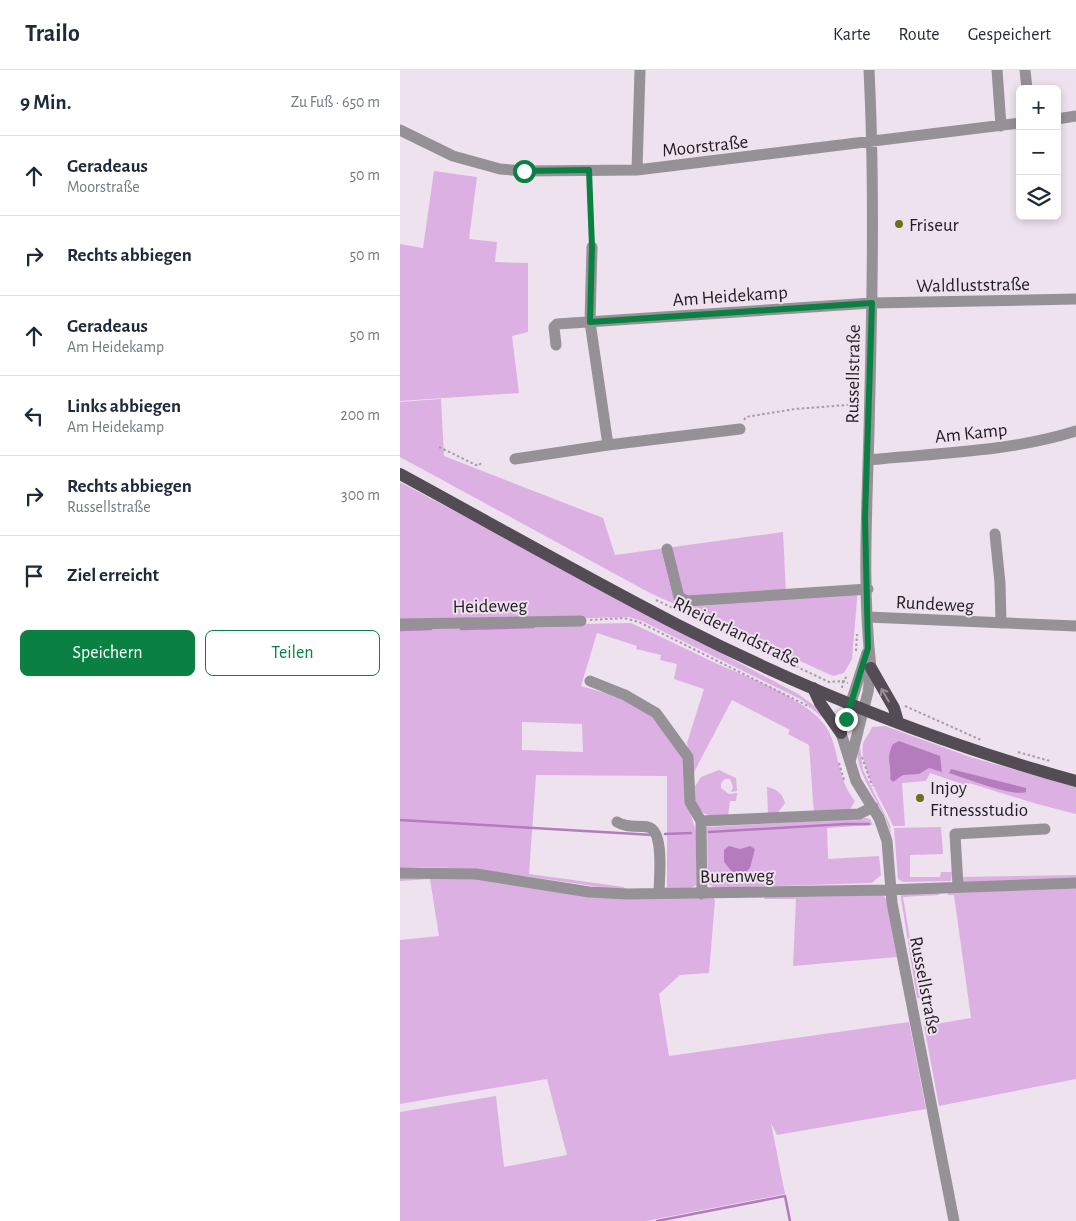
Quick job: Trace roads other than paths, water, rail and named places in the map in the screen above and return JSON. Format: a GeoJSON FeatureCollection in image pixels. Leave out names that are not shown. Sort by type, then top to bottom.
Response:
{"type":"FeatureCollection","features":[{"type":"Feature","properties":{"kind":"main road","name":"Rheiderlandstraße"},"geometry":{"type":"LineString","coordinates":[[400,474],[676,624],[813,688],[898,722],[1034,769],[1076,781]]}},
{"type":"Feature","properties":{"kind":"main road"},"geometry":{"type":"LineString","coordinates":[[870,668],[894,708],[898,722]]}},
{"type":"Feature","properties":{"kind":"main road"},"geometry":{"type":"LineString","coordinates":[[813,688],[841,733]]}},
{"type":"Feature","properties":{"kind":"street"},"geometry":{"type":"LineString","coordinates":[[637,170],[640,70]]}},
{"type":"Feature","properties":{"kind":"street","name":"Russellstraße"},"geometry":{"type":"LineString","coordinates":[[844,762],[864,708],[870,668],[865,518],[872,303],[873,142],[869,70]]}},
{"type":"Feature","properties":{"kind":"street"},"geometry":{"type":"LineString","coordinates":[[997,70],[1002,126]]}},
{"type":"Feature","properties":{"kind":"street"},"geometry":{"type":"LineString","coordinates":[[1026,70],[1027,85]]}},
{"type":"Feature","properties":{"kind":"street"},"geometry":{"type":"LineString","coordinates":[[1061,118],[1076,116]]}},
{"type":"Feature","properties":{"kind":"street","name":"Moorstraße"},"geometry":{"type":"LineString","coordinates":[[400,130],[453,156],[500,169],[637,170],[1016,124]]}},
{"type":"Feature","properties":{"kind":"street"},"geometry":{"type":"LineString","coordinates":[[592,247],[590,322],[608,445]]}},
{"type":"Feature","properties":{"kind":"street","name":"Waldluststraße"},"geometry":{"type":"LineString","coordinates":[[872,303],[1076,298]]}},
{"type":"Feature","properties":{"kind":"street","name":"Am Heidekamp"},"geometry":{"type":"LineString","coordinates":[[556,345],[554,327],[557,324],[872,303]]}},
{"type":"Feature","properties":{"kind":"street"},"geometry":{"type":"LineString","coordinates":[[515,459],[608,445],[740,429]]}},
{"type":"Feature","properties":{"kind":"street","name":"Am Kamp"},"geometry":{"type":"LineString","coordinates":[[868,460],[1048,440],[1076,431]]}},
{"type":"Feature","properties":{"kind":"street","name":"Rundeweg"},"geometry":{"type":"LineString","coordinates":[[995,534],[1001,623]]}},
{"type":"Feature","properties":{"kind":"street"},"geometry":{"type":"LineString","coordinates":[[667,549],[679,597],[687,601],[868,590]]}},
{"type":"Feature","properties":{"kind":"street","name":"Rundeweg"},"geometry":{"type":"LineString","coordinates":[[868,617],[1076,626]]}},
{"type":"Feature","properties":{"kind":"street","name":"Heideweg"},"geometry":{"type":"LineString","coordinates":[[400,624],[580,621]]}},
{"type":"Feature","properties":{"kind":"street","name":"Russellstraße"},"geometry":{"type":"LineString","coordinates":[[868,648],[841,733],[844,762],[884,828],[891,889],[954,1221]]}},
{"type":"Feature","properties":{"kind":"street"},"geometry":{"type":"LineString","coordinates":[[590,681],[625,695],[656,713],[688,757],[690,802],[701,821],[702,894]]}},
{"type":"Feature","properties":{"kind":"street"},"geometry":{"type":"LineString","coordinates":[[701,821],[859,814],[872,807]]}},
{"type":"Feature","properties":{"kind":"street"},"geometry":{"type":"LineString","coordinates":[[617,822],[622,825],[650,828],[657,834],[659,843],[659,894]]}},
{"type":"Feature","properties":{"kind":"street"},"geometry":{"type":"LineString","coordinates":[[958,886],[955,834],[1045,829]]}},
{"type":"Feature","properties":{"kind":"street","name":"Burenweg"},"geometry":{"type":"LineString","coordinates":[[400,873],[476,874],[590,892],[659,894],[1076,883]]}},
{"type":"Feature","properties":{"kind":"waterway"},"geometry":{"type":"LineString","coordinates":[[461,629],[533,627]]}},
{"type":"Feature","properties":{"kind":"waterway"},"geometry":{"type":"LineString","coordinates":[[400,630],[431,629]]}},
{"type":"Feature","properties":{"kind":"waterway"},"geometry":{"type":"LineString","coordinates":[[400,820],[653,835]]}},
{"type":"Feature","properties":{"kind":"waterway"},"geometry":{"type":"LineString","coordinates":[[709,832],[869,824]]}},
{"type":"Feature","properties":{"kind":"waterway"},"geometry":{"type":"LineString","coordinates":[[665,834],[691,833]]}},
{"type":"Feature","properties":{"kind":"waterway"},"geometry":{"type":"LineString","coordinates":[[657,1221],[785,1196],[790,1221]]}},
{"type":"Feature","properties":{"kind":"place","name":"Friseur"},"geometry":{"type":"Point","coordinates":[899,224]}},
{"type":"Feature","properties":{"kind":"place","name":"Injoy Fitnessstudio"},"geometry":{"type":"Point","coordinates":[920,798]}}]}
